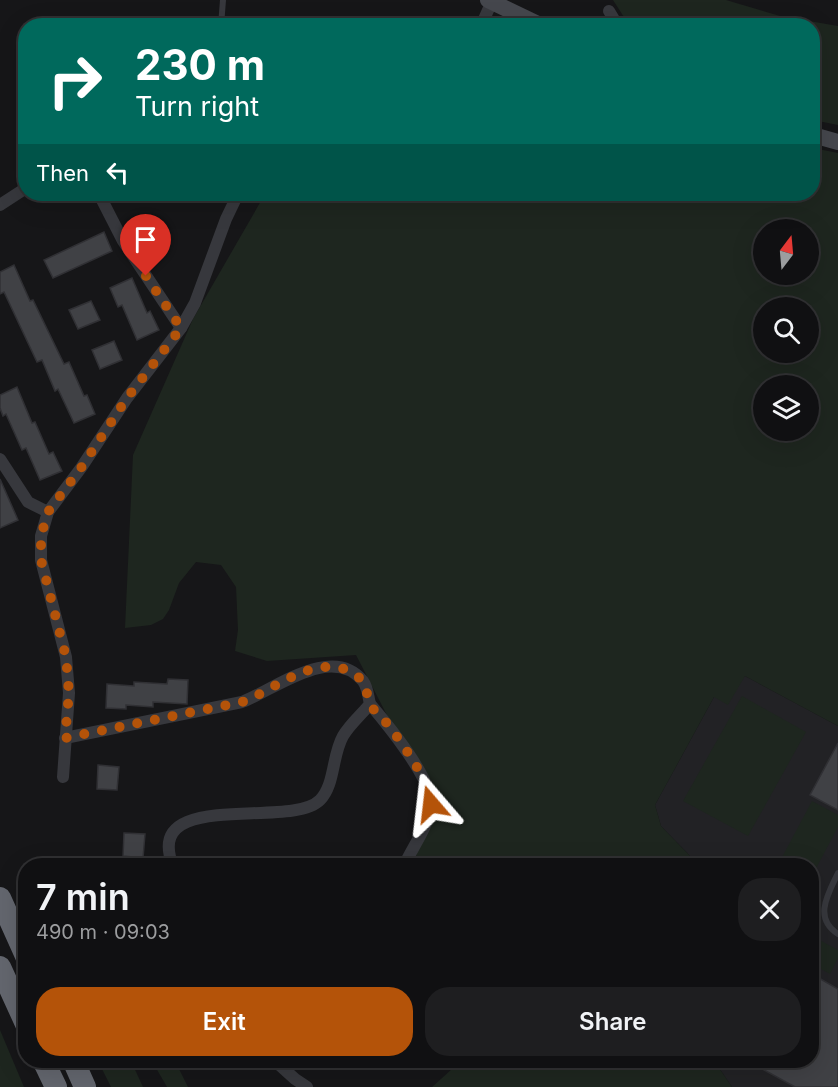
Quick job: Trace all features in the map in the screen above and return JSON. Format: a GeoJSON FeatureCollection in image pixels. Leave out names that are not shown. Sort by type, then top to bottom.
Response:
{"type":"FeatureCollection","features":[{"type":"Feature","properties":{"kind":"highway"},"geometry":{"type":"LineString","coordinates":[[0,898],[18,938]]}},
{"type":"Feature","properties":{"kind":"highway"},"geometry":{"type":"LineString","coordinates":[[0,967],[18,1006]]}},
{"type":"Feature","properties":{"kind":"highway"},"geometry":{"type":"LineString","coordinates":[[47,1068],[56,1087]]}},
{"type":"Feature","properties":{"kind":"highway"},"geometry":{"type":"LineString","coordinates":[[77,1068],[85,1087]]}},
{"type":"Feature","properties":{"kind":"main road"},"geometry":{"type":"LineString","coordinates":[[491,1],[524,18]]}},
{"type":"Feature","properties":{"kind":"main road"},"geometry":{"type":"LineString","coordinates":[[820,137],[838,142]]}},
{"type":"Feature","properties":{"kind":"street"},"geometry":{"type":"LineString","coordinates":[[485,18],[491,1]]}},
{"type":"Feature","properties":{"kind":"street"},"geometry":{"type":"LineString","coordinates":[[509,18],[511,11]]}},
{"type":"Feature","properties":{"kind":"street"},"geometry":{"type":"LineString","coordinates":[[0,205],[18,193]]}},
{"type":"Feature","properties":{"kind":"street"},"geometry":{"type":"LineString","coordinates":[[103,201],[123,241],[181,328]]}},
{"type":"Feature","properties":{"kind":"street"},"geometry":{"type":"LineString","coordinates":[[63,777],[69,693],[66,657],[41,560],[41,536],[48,512],[81,468],[127,398],[181,328],[195,303],[235,201]]}},
{"type":"Feature","properties":{"kind":"street"},"geometry":{"type":"LineString","coordinates":[[0,459],[28,502],[48,512]]}},
{"type":"Feature","properties":{"kind":"street"},"geometry":{"type":"LineString","coordinates":[[65,738],[242,702],[261,695],[288,678],[306,671],[334,667],[350,671],[363,681],[370,704],[422,775],[431,796],[429,814],[408,858]]}},
{"type":"Feature","properties":{"kind":"street"},"geometry":{"type":"LineString","coordinates":[[171,858],[169,842],[172,834],[178,826],[192,819],[230,814],[292,813],[306,809],[320,801],[329,786],[343,735],[370,704]]}},
{"type":"Feature","properties":{"kind":"street"},"geometry":{"type":"LineString","coordinates":[[283,1068],[307,1087]]}},
{"type":"Feature","properties":{"kind":"lane"},"geometry":{"type":"LineString","coordinates":[[222,18],[223,0]]}},
{"type":"Feature","properties":{"kind":"lane"},"geometry":{"type":"LineString","coordinates":[[838,873],[824,905],[827,923],[838,934]]}},
{"type":"Feature","properties":{"kind":"shaded area"},"geometry":{"type":"Polygon","coordinates":[[[613,0],[726,0],[792,18],[625,18],[613,0]]]}},
{"type":"Feature","properties":{"kind":"shaded area"},"geometry":{"type":"Polygon","coordinates":[[[820,23],[838,26],[838,125],[820,121],[820,23]]]}},
{"type":"Feature","properties":{"kind":"shaded area"},"geometry":{"type":"Polygon","coordinates":[[[820,149],[838,153],[838,726],[745,676],[728,705],[714,697],[655,805],[661,826],[693,858],[416,858],[427,793],[356,655],[267,661],[235,651],[238,630],[236,587],[221,565],[196,562],[179,583],[169,610],[163,619],[151,625],[125,628],[133,455],[193,319],[261,201],[820,201],[820,149]]]}},
{"type":"Feature","properties":{"kind":"shaded area"},"geometry":{"type":"Polygon","coordinates":[[[745,676],[838,726],[838,1087],[732,1087],[719,1068],[819,1068],[819,858],[693,858],[661,826],[655,805],[714,697],[745,676]]]}},
{"type":"Feature","properties":{"kind":"shaded area"},"geometry":{"type":"Polygon","coordinates":[[[742,696],[806,732],[748,836],[683,801],[742,696]]]}},
{"type":"Feature","properties":{"kind":"shaded area"},"geometry":{"type":"Polygon","coordinates":[[[812,801],[838,815],[838,827],[819,863],[819,858],[782,858],[812,801]]]}},
{"type":"Feature","properties":{"kind":"shaded area"},"geometry":{"type":"Polygon","coordinates":[[[819,940],[838,950],[838,958],[830,974],[819,968],[819,940]]]}},
{"type":"Feature","properties":{"kind":"shaded area"},"geometry":{"type":"Polygon","coordinates":[[[0,1030],[24,1087],[0,1087],[0,1030]]]}},
{"type":"Feature","properties":{"kind":"shaded area"},"geometry":{"type":"Polygon","coordinates":[[[102,1068],[134,1068],[143,1087],[111,1087],[102,1068]]]}},
{"type":"Feature","properties":{"kind":"shaded area"},"geometry":{"type":"Polygon","coordinates":[[[156,1068],[178,1068],[188,1087],[167,1087],[156,1068]]]}},
{"type":"Feature","properties":{"kind":"shaded area"},"geometry":{"type":"Polygon","coordinates":[[[453,1068],[719,1068],[732,1087],[432,1087],[453,1068]]]}},
{"type":"Feature","properties":{"kind":"building"},"geometry":{"type":"Polygon","coordinates":[[[104,232],[112,251],[53,278],[44,260],[104,232]]]}},
{"type":"Feature","properties":{"kind":"building"},"geometry":{"type":"Polygon","coordinates":[[[14,265],[30,301],[33,300],[64,364],[69,362],[95,414],[74,423],[58,389],[55,391],[42,360],[37,362],[4,292],[0,294],[0,272],[14,265]]]}},
{"type":"Feature","properties":{"kind":"building"},"geometry":{"type":"Polygon","coordinates":[[[132,278],[147,313],[150,311],[159,330],[137,340],[122,305],[118,307],[110,288],[132,278]]]}},
{"type":"Feature","properties":{"kind":"building"},"geometry":{"type":"Polygon","coordinates":[[[91,301],[100,320],[78,329],[69,310],[91,301]]]}},
{"type":"Feature","properties":{"kind":"building"},"geometry":{"type":"Polygon","coordinates":[[[114,341],[122,360],[100,369],[92,350],[114,341]]]}},
{"type":"Feature","properties":{"kind":"building"},"geometry":{"type":"Polygon","coordinates":[[[17,387],[32,423],[35,422],[49,454],[53,452],[62,471],[40,480],[26,448],[22,450],[6,414],[3,416],[0,408],[0,395],[17,387]]]}},
{"type":"Feature","properties":{"kind":"building"},"geometry":{"type":"Polygon","coordinates":[[[0,479],[18,520],[0,528],[0,479]]]}},
{"type":"Feature","properties":{"kind":"building"},"geometry":{"type":"Polygon","coordinates":[[[168,679],[188,680],[187,704],[153,702],[153,707],[126,705],[126,709],[106,708],[107,684],[134,686],[134,682],[167,684],[168,679]]]}},
{"type":"Feature","properties":{"kind":"building"},"geometry":{"type":"Polygon","coordinates":[[[838,743],[838,810],[810,795],[838,743]]]}},
{"type":"Feature","properties":{"kind":"building"},"geometry":{"type":"Polygon","coordinates":[[[98,765],[119,767],[117,790],[97,789],[98,765]]]}},
{"type":"Feature","properties":{"kind":"building"},"geometry":{"type":"Polygon","coordinates":[[[124,833],[145,834],[143,858],[123,856],[124,833]]]}},
{"type":"Feature","properties":{"kind":"building"},"geometry":{"type":"Polygon","coordinates":[[[819,978],[838,989],[838,1087],[795,1087],[764,1070],[765,1068],[819,1068],[819,978]]]}},
{"type":"Feature","properties":{"kind":"route"},"geometry":{"type":"LineString","coordinates":[[146,276],[181,328],[127,398],[81,468],[48,512],[41,536],[41,560],[66,657],[69,693],[65,738],[242,702],[261,695],[288,678],[306,671],[334,667],[350,671],[363,681],[370,704],[422,775],[431,796],[431,804]]}}]}
